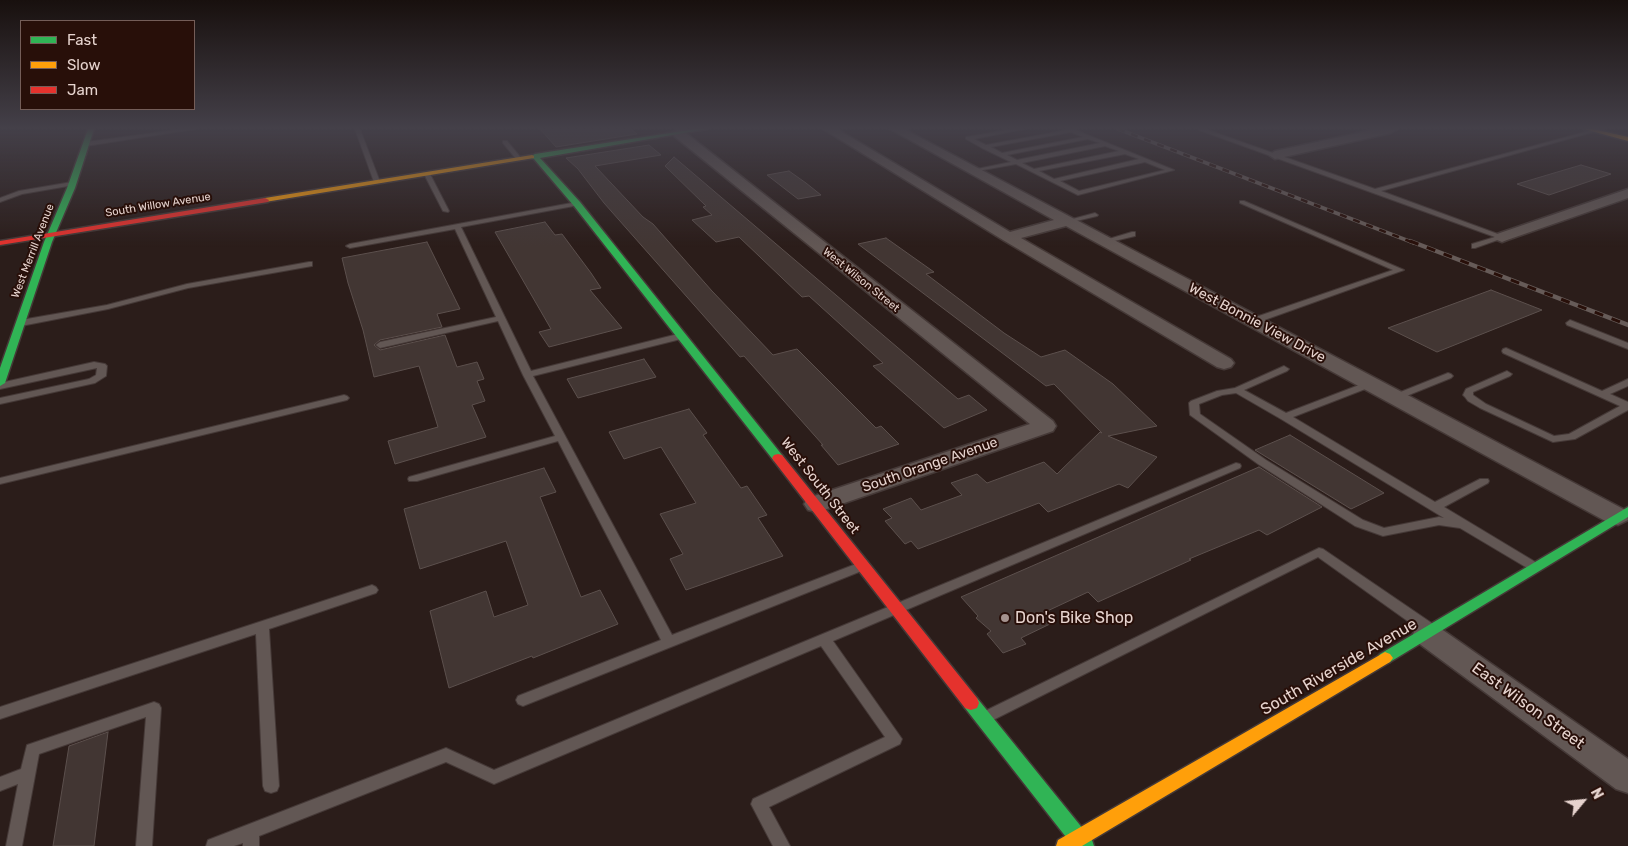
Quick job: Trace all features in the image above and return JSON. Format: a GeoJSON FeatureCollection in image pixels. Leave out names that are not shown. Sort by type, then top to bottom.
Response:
{"type":"FeatureCollection","features":[{"type":"Feature","properties":{"kind":"street","name":"West Merrill Avenue"},"geometry":{"type":"LineString","coordinates":[[0,384],[6,350],[20,323],[77,168]]}},
{"type":"Feature","properties":{"kind":"street","name":"South Willow Avenue"},"geometry":{"type":"LineString","coordinates":[[0,243],[461,168]]}},
{"type":"Feature","properties":{"kind":"street","name":"West South Street"},"geometry":{"type":"LineString","coordinates":[[546,168],[577,204],[816,504],[1082,842]]}},
{"type":"Feature","properties":{"kind":"street","name":"West Wilson Street"},"geometry":{"type":"LineString","coordinates":[[722,168],[1045,426]]}},
{"type":"Feature","properties":{"kind":"street"},"geometry":{"type":"LineString","coordinates":[[894,168],[1224,363]]}},
{"type":"Feature","properties":{"kind":"street","name":"West Bonnie View Drive"},"geometry":{"type":"LineString","coordinates":[[969,168],[1396,398],[1623,514]]}},
{"type":"Feature","properties":{"kind":"street"},"geometry":{"type":"LineString","coordinates":[[1502,237],[1628,193]]}},
{"type":"Feature","properties":{"kind":"street"},"geometry":{"type":"LineString","coordinates":[[1008,237],[1068,221]]}},
{"type":"Feature","properties":{"kind":"street","name":"South Orange Avenue"},"geometry":{"type":"LineString","coordinates":[[816,504],[1045,426]]}},
{"type":"Feature","properties":{"kind":"street","name":"South Riverside Avenue"},"geometry":{"type":"LineString","coordinates":[[1064,846],[1082,842],[1623,514]]}},
{"type":"Feature","properties":{"kind":"street","name":"East Wilson Street"},"geometry":{"type":"LineString","coordinates":[[1429,632],[1628,778]]}},
{"type":"Feature","properties":{"kind":"lane"},"geometry":{"type":"LineString","coordinates":[[372,168],[377,182]]}},
{"type":"Feature","properties":{"kind":"lane"},"geometry":{"type":"LineString","coordinates":[[974,171],[987,168]]}},
{"type":"Feature","properties":{"kind":"lane"},"geometry":{"type":"LineString","coordinates":[[1027,168],[1078,193],[1170,170],[1166,168]]}},
{"type":"Feature","properties":{"kind":"lane"},"geometry":{"type":"LineString","coordinates":[[1032,171],[1044,168]]}},
{"type":"Feature","properties":{"kind":"lane"},"geometry":{"type":"LineString","coordinates":[[1052,181],[1107,168]]}},
{"type":"Feature","properties":{"kind":"lane"},"geometry":{"type":"LineString","coordinates":[[1312,168],[1502,237]]}},
{"type":"Feature","properties":{"kind":"lane"},"geometry":{"type":"LineString","coordinates":[[1375,191],[1455,168]]}},
{"type":"Feature","properties":{"kind":"lane"},"geometry":{"type":"LineString","coordinates":[[427,174],[446,210]]}},
{"type":"Feature","properties":{"kind":"lane"},"geometry":{"type":"LineString","coordinates":[[0,200],[21,192],[72,184]]}},
{"type":"Feature","properties":{"kind":"lane"},"geometry":{"type":"LineString","coordinates":[[1242,202],[1400,270],[1254,321]]}},
{"type":"Feature","properties":{"kind":"lane"},"geometry":{"type":"LineString","coordinates":[[350,246],[577,204]]}},
{"type":"Feature","properties":{"kind":"lane"},"geometry":{"type":"LineString","coordinates":[[1068,221],[1095,215]]}},
{"type":"Feature","properties":{"kind":"lane"},"geometry":{"type":"LineString","coordinates":[[458,226],[528,375],[669,642]]}},
{"type":"Feature","properties":{"kind":"lane"},"geometry":{"type":"LineString","coordinates":[[1106,241],[1132,234]]}},
{"type":"Feature","properties":{"kind":"lane"},"geometry":{"type":"LineString","coordinates":[[1475,246],[1502,237]]}},
{"type":"Feature","properties":{"kind":"lane"},"geometry":{"type":"LineString","coordinates":[[20,323],[108,307],[187,286],[309,264]]}},
{"type":"Feature","properties":{"kind":"lane"},"geometry":{"type":"LineString","coordinates":[[380,345],[501,318]]}},
{"type":"Feature","properties":{"kind":"lane"},"geometry":{"type":"LineString","coordinates":[[1570,323],[1628,346]]}},
{"type":"Feature","properties":{"kind":"lane"},"geometry":{"type":"LineString","coordinates":[[528,375],[682,336]]}},
{"type":"Feature","properties":{"kind":"lane"},"geometry":{"type":"LineString","coordinates":[[1506,351],[1628,406]]}},
{"type":"Feature","properties":{"kind":"lane"},"geometry":{"type":"LineString","coordinates":[[0,384],[94,365],[102,366],[101,376],[92,381],[0,401]]}},
{"type":"Feature","properties":{"kind":"lane"},"geometry":{"type":"LineString","coordinates":[[1284,369],[1237,390],[1220,393],[1194,403],[1195,415],[1255,457],[1359,523],[1383,532],[1440,521],[1463,524]]}},
{"type":"Feature","properties":{"kind":"lane"},"geometry":{"type":"LineString","coordinates":[[1507,374],[1469,391],[1468,395],[1483,406],[1553,439],[1571,437],[1628,406]]}},
{"type":"Feature","properties":{"kind":"lane"},"geometry":{"type":"LineString","coordinates":[[1396,398],[1448,376]]}},
{"type":"Feature","properties":{"kind":"lane"},"geometry":{"type":"LineString","coordinates":[[1602,394],[1628,382]]}},
{"type":"Feature","properties":{"kind":"lane"},"geometry":{"type":"LineString","coordinates":[[1285,417],[1370,384]]}},
{"type":"Feature","properties":{"kind":"lane"},"geometry":{"type":"LineString","coordinates":[[1237,390],[1536,567]]}},
{"type":"Feature","properties":{"kind":"lane"},"geometry":{"type":"LineString","coordinates":[[0,481],[344,398]]}},
{"type":"Feature","properties":{"kind":"lane"},"geometry":{"type":"LineString","coordinates":[[413,479],[561,437]]}},
{"type":"Feature","properties":{"kind":"lane"},"geometry":{"type":"LineString","coordinates":[[214,846],[251,839],[446,754],[494,777],[1236,466]]}},
{"type":"Feature","properties":{"kind":"lane"},"geometry":{"type":"LineString","coordinates":[[1435,507],[1484,481]]}},
{"type":"Feature","properties":{"kind":"lane"},"geometry":{"type":"LineString","coordinates":[[985,718],[1319,552],[1429,632]]}},
{"type":"Feature","properties":{"kind":"lane"},"geometry":{"type":"LineString","coordinates":[[523,700],[864,565]]}},
{"type":"Feature","properties":{"kind":"lane"},"geometry":{"type":"LineString","coordinates":[[0,713],[372,590]]}},
{"type":"Feature","properties":{"kind":"lane"},"geometry":{"type":"LineString","coordinates":[[262,627],[271,786]]}},
{"type":"Feature","properties":{"kind":"lane"},"geometry":{"type":"LineString","coordinates":[[782,846],[759,804],[894,739],[824,639]]}},
{"type":"Feature","properties":{"kind":"lane"},"geometry":{"type":"LineString","coordinates":[[14,846],[32,750],[154,708],[144,846]]}},
{"type":"Feature","properties":{"kind":"lane"},"geometry":{"type":"LineString","coordinates":[[0,784],[28,774]]}},
{"type":"Feature","properties":{"kind":"building"},"geometry":{"type":"Polygon","coordinates":[[[597,168],[643,217],[653,224],[712,291],[773,355],[797,349],[876,428],[881,426],[899,444],[838,465],[821,445],[823,445],[744,356],[740,357],[604,203],[578,169],[597,168]]]}},
{"type":"Feature","properties":{"kind":"building"},"geometry":{"type":"Polygon","coordinates":[[[668,168],[687,168],[958,399],[969,395],[987,410],[944,428],[873,366],[883,363],[809,296],[802,297],[739,237],[716,242],[692,220],[712,215],[703,207],[706,206],[668,168]]]}},
{"type":"Feature","properties":{"kind":"building"},"geometry":{"type":"Polygon","coordinates":[[[1569,168],[1593,168],[1611,174],[1549,195],[1517,184],[1569,168]]]}},
{"type":"Feature","properties":{"kind":"building"},"geometry":{"type":"Polygon","coordinates":[[[789,171],[821,195],[798,199],[767,175],[789,171]]]}},
{"type":"Feature","properties":{"kind":"building"},"geometry":{"type":"Polygon","coordinates":[[[545,222],[555,235],[562,234],[591,273],[601,288],[590,290],[622,328],[549,347],[539,332],[551,329],[495,232],[545,222]]]}},
{"type":"Feature","properties":{"kind":"building"},"geometry":{"type":"Polygon","coordinates":[[[886,238],[934,272],[926,274],[1004,333],[1041,357],[1065,350],[1113,384],[1157,426],[1108,436],[1157,457],[1128,488],[1119,484],[1048,512],[1039,503],[918,549],[911,541],[905,544],[885,521],[892,518],[883,509],[911,498],[921,510],[962,495],[951,483],[977,474],[987,483],[1044,462],[1057,474],[1100,432],[1102,433],[1054,384],[1046,386],[858,244],[886,238]]]}},
{"type":"Feature","properties":{"kind":"building"},"geometry":{"type":"Polygon","coordinates":[[[427,242],[460,309],[437,314],[442,327],[380,340],[374,345],[380,350],[445,335],[457,367],[477,362],[484,379],[477,381],[485,401],[472,405],[486,437],[395,464],[388,441],[438,427],[419,366],[374,377],[363,330],[342,258],[427,242]]]}},
{"type":"Feature","properties":{"kind":"building"},"geometry":{"type":"Polygon","coordinates":[[[1491,290],[1542,310],[1437,352],[1388,328],[1491,290]]]}},
{"type":"Feature","properties":{"kind":"building"},"geometry":{"type":"Polygon","coordinates":[[[644,359],[656,377],[578,398],[567,379],[644,359]]]}},
{"type":"Feature","properties":{"kind":"building"},"geometry":{"type":"Polygon","coordinates":[[[689,409],[707,433],[703,435],[741,488],[747,486],[767,515],[758,518],[783,556],[686,590],[670,559],[683,554],[660,514],[696,503],[661,447],[624,459],[609,432],[689,409]]]}},
{"type":"Feature","properties":{"kind":"building"},"geometry":{"type":"Polygon","coordinates":[[[1290,435],[1384,493],[1351,509],[1255,450],[1290,435]]]}},
{"type":"Feature","properties":{"kind":"building"},"geometry":{"type":"Polygon","coordinates":[[[1259,467],[1322,507],[1267,535],[1259,530],[1189,559],[1191,560],[1098,602],[1088,592],[1043,613],[1052,623],[1021,638],[1026,644],[1003,653],[987,634],[991,631],[976,618],[978,616],[961,597],[1259,467]]]}},
{"type":"Feature","properties":{"kind":"building"},"geometry":{"type":"Polygon","coordinates":[[[544,468],[556,492],[540,497],[581,597],[600,590],[618,624],[533,658],[532,656],[449,688],[430,611],[486,591],[494,617],[528,605],[506,541],[420,569],[404,509],[544,468]]]}},
{"type":"Feature","properties":{"kind":"building"},"geometry":{"type":"Polygon","coordinates":[[[108,732],[94,846],[53,846],[69,746],[108,732]]]}},
{"type":"Feature","properties":{"kind":"railway"},"geometry":{"type":"LineString","coordinates":[[1221,168],[1414,243]]}},
{"type":"Feature","properties":{"kind":"railway"},"geometry":{"type":"LineString","coordinates":[[1410,241],[1628,325]]}},
{"type":"Feature","properties":{"kind":"traffic: fast"},"geometry":{"type":"LineString","coordinates":[[0,383],[48,242],[78,168]]}},
{"type":"Feature","properties":{"kind":"traffic: fast"},"geometry":{"type":"LineString","coordinates":[[546,168],[577,204],[778,458]]}},
{"type":"Feature","properties":{"kind":"traffic: fast"},"geometry":{"type":"LineString","coordinates":[[1385,658],[1628,511]]}},
{"type":"Feature","properties":{"kind":"traffic: fast"},"geometry":{"type":"LineString","coordinates":[[971,703],[1085,846]]}},
{"type":"Feature","properties":{"kind":"traffic: slow"},"geometry":{"type":"LineString","coordinates":[[265,200],[461,168]]}},
{"type":"Feature","properties":{"kind":"traffic: slow"},"geometry":{"type":"LineString","coordinates":[[1065,846],[1385,658]]}},
{"type":"Feature","properties":{"kind":"traffic: jam"},"geometry":{"type":"LineString","coordinates":[[0,243],[265,200]]}},
{"type":"Feature","properties":{"kind":"traffic: jam"},"geometry":{"type":"LineString","coordinates":[[778,458],[971,703]]}},
{"type":"Feature","properties":{"kind":"place","name":"Don's Bike Shop"},"geometry":{"type":"Point","coordinates":[1005,618]}}]}
